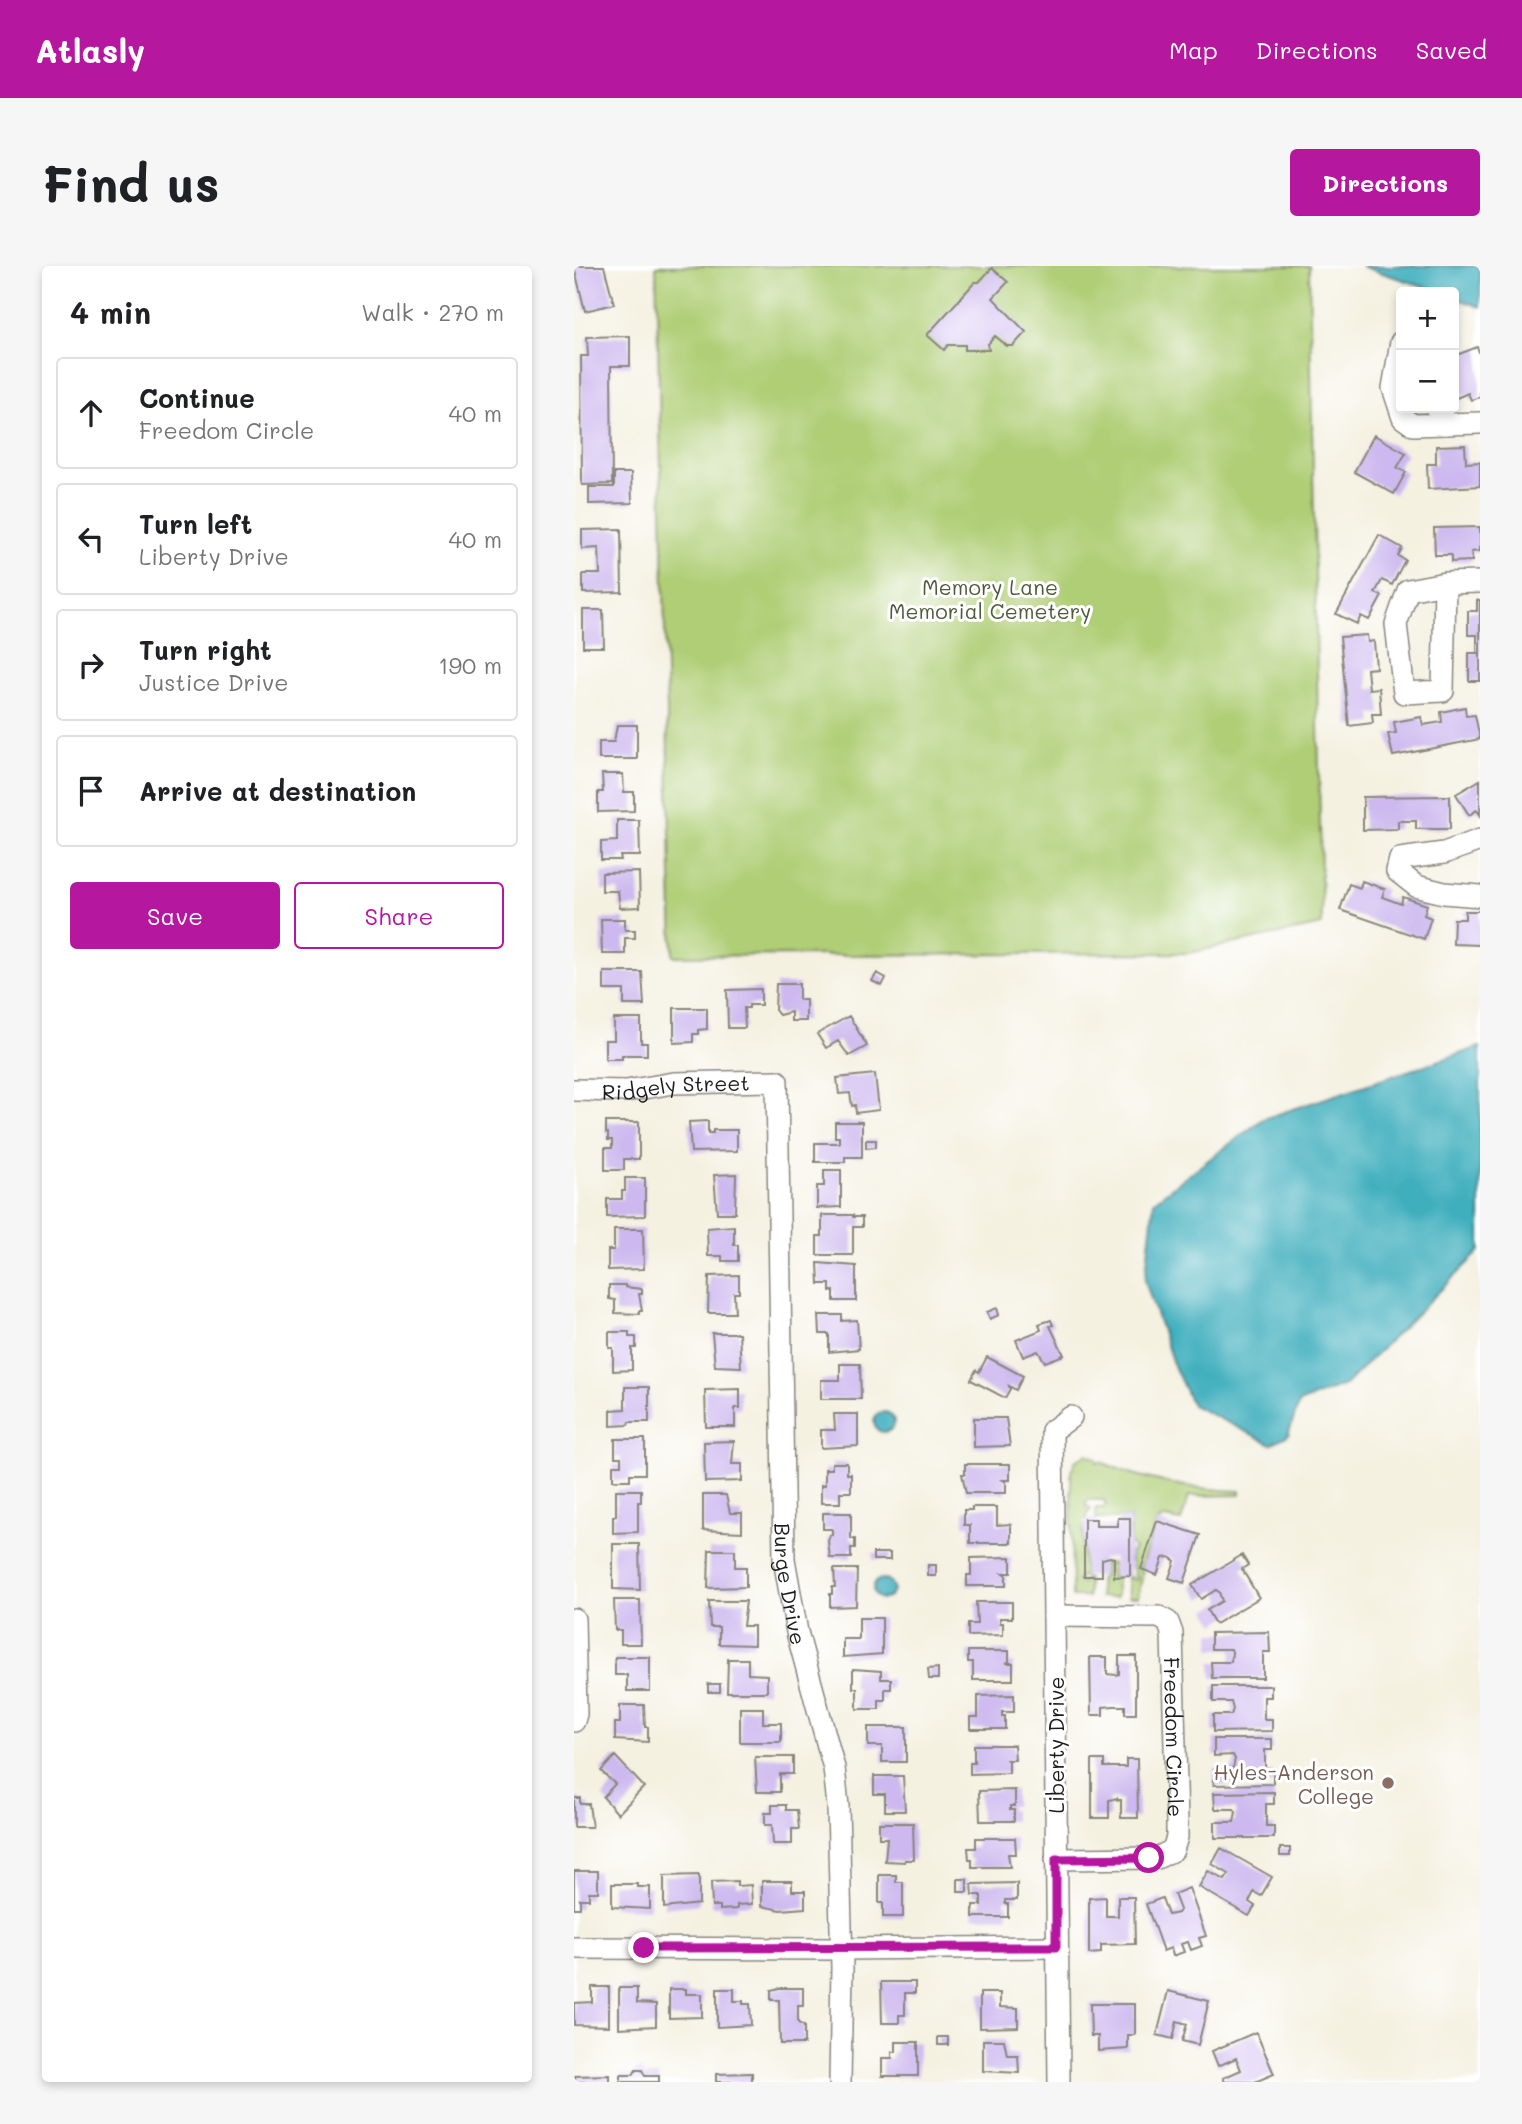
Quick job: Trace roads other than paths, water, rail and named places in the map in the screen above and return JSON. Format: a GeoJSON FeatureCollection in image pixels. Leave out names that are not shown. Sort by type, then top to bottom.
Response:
{"type":"FeatureCollection","features":[{"type":"Feature","properties":{"kind":"street"},"geometry":{"type":"LineString","coordinates":[[1400,350],[1393,388],[1403,418],[1413,425],[1441,416],[1480,424]]}},
{"type":"Feature","properties":{"kind":"street"},"geometry":{"type":"LineString","coordinates":[[1445,583],[1443,691],[1404,693],[1396,624],[1408,590],[1445,583],[1480,582]]}},
{"type":"Feature","properties":{"kind":"street"},"geometry":{"type":"LineString","coordinates":[[1480,840],[1444,853],[1400,859],[1397,871],[1416,886],[1444,893],[1480,896]]}},
{"type":"Feature","properties":{"kind":"street","name":"Ridgely Street"},"geometry":{"type":"LineString","coordinates":[[574,1090],[626,1091],[674,1083],[777,1081]]}},
{"type":"Feature","properties":{"kind":"street","name":"Burge Drive"},"geometry":{"type":"LineString","coordinates":[[777,1081],[784,1559],[797,1632],[834,1768],[838,1806],[842,1949],[840,2082]]}},
{"type":"Feature","properties":{"kind":"street","name":"Liberty Drive"},"geometry":{"type":"LineString","coordinates":[[1059,2082],[1052,1431],[1071,1417]]}},
{"type":"Feature","properties":{"kind":"street","name":"Freedom Circle"},"geometry":{"type":"LineString","coordinates":[[1054,1616],[1159,1616],[1168,1622],[1172,1633],[1177,1823],[1173,1850],[1157,1858],[1056,1859]]}},
{"type":"Feature","properties":{"kind":"street"},"geometry":{"type":"LineString","coordinates":[[574,1619],[574,1721]]}},
{"type":"Feature","properties":{"kind":"street"},"geometry":{"type":"LineString","coordinates":[[574,1948],[1056,1947]]}},
{"type":"Feature","properties":{"kind":"water"},"geometry":{"type":"Polygon","coordinates":[[[1361,266],[1480,266],[1480,307],[1459,299],[1459,287],[1425,287],[1361,266]]]}},
{"type":"Feature","properties":{"kind":"water"},"geometry":{"type":"Polygon","coordinates":[[[1480,1047],[1480,1251],[1345,1385],[1299,1403],[1288,1435],[1271,1444],[1192,1405],[1173,1364],[1145,1281],[1154,1201],[1263,1119],[1480,1047]]]}},
{"type":"Feature","properties":{"kind":"water"},"geometry":{"type":"Polygon","coordinates":[[[884,1412],[891,1415],[894,1422],[891,1429],[884,1432],[877,1429],[874,1422],[877,1415],[884,1412]]]}},
{"type":"Feature","properties":{"kind":"water"},"geometry":{"type":"Polygon","coordinates":[[[883,1579],[890,1582],[893,1589],[890,1596],[883,1599],[876,1596],[873,1589],[876,1582],[883,1579]]]}},
{"type":"Feature","properties":{"kind":"place","name":"Hyles-Anderson College"},"geometry":{"type":"Point","coordinates":[1388,1783]}},
{"type":"Feature","properties":{"kind":"park label","name":"Memory Lane Memorial Cemetery"},"geometry":{"type":"Point","coordinates":[990,598]}}]}
